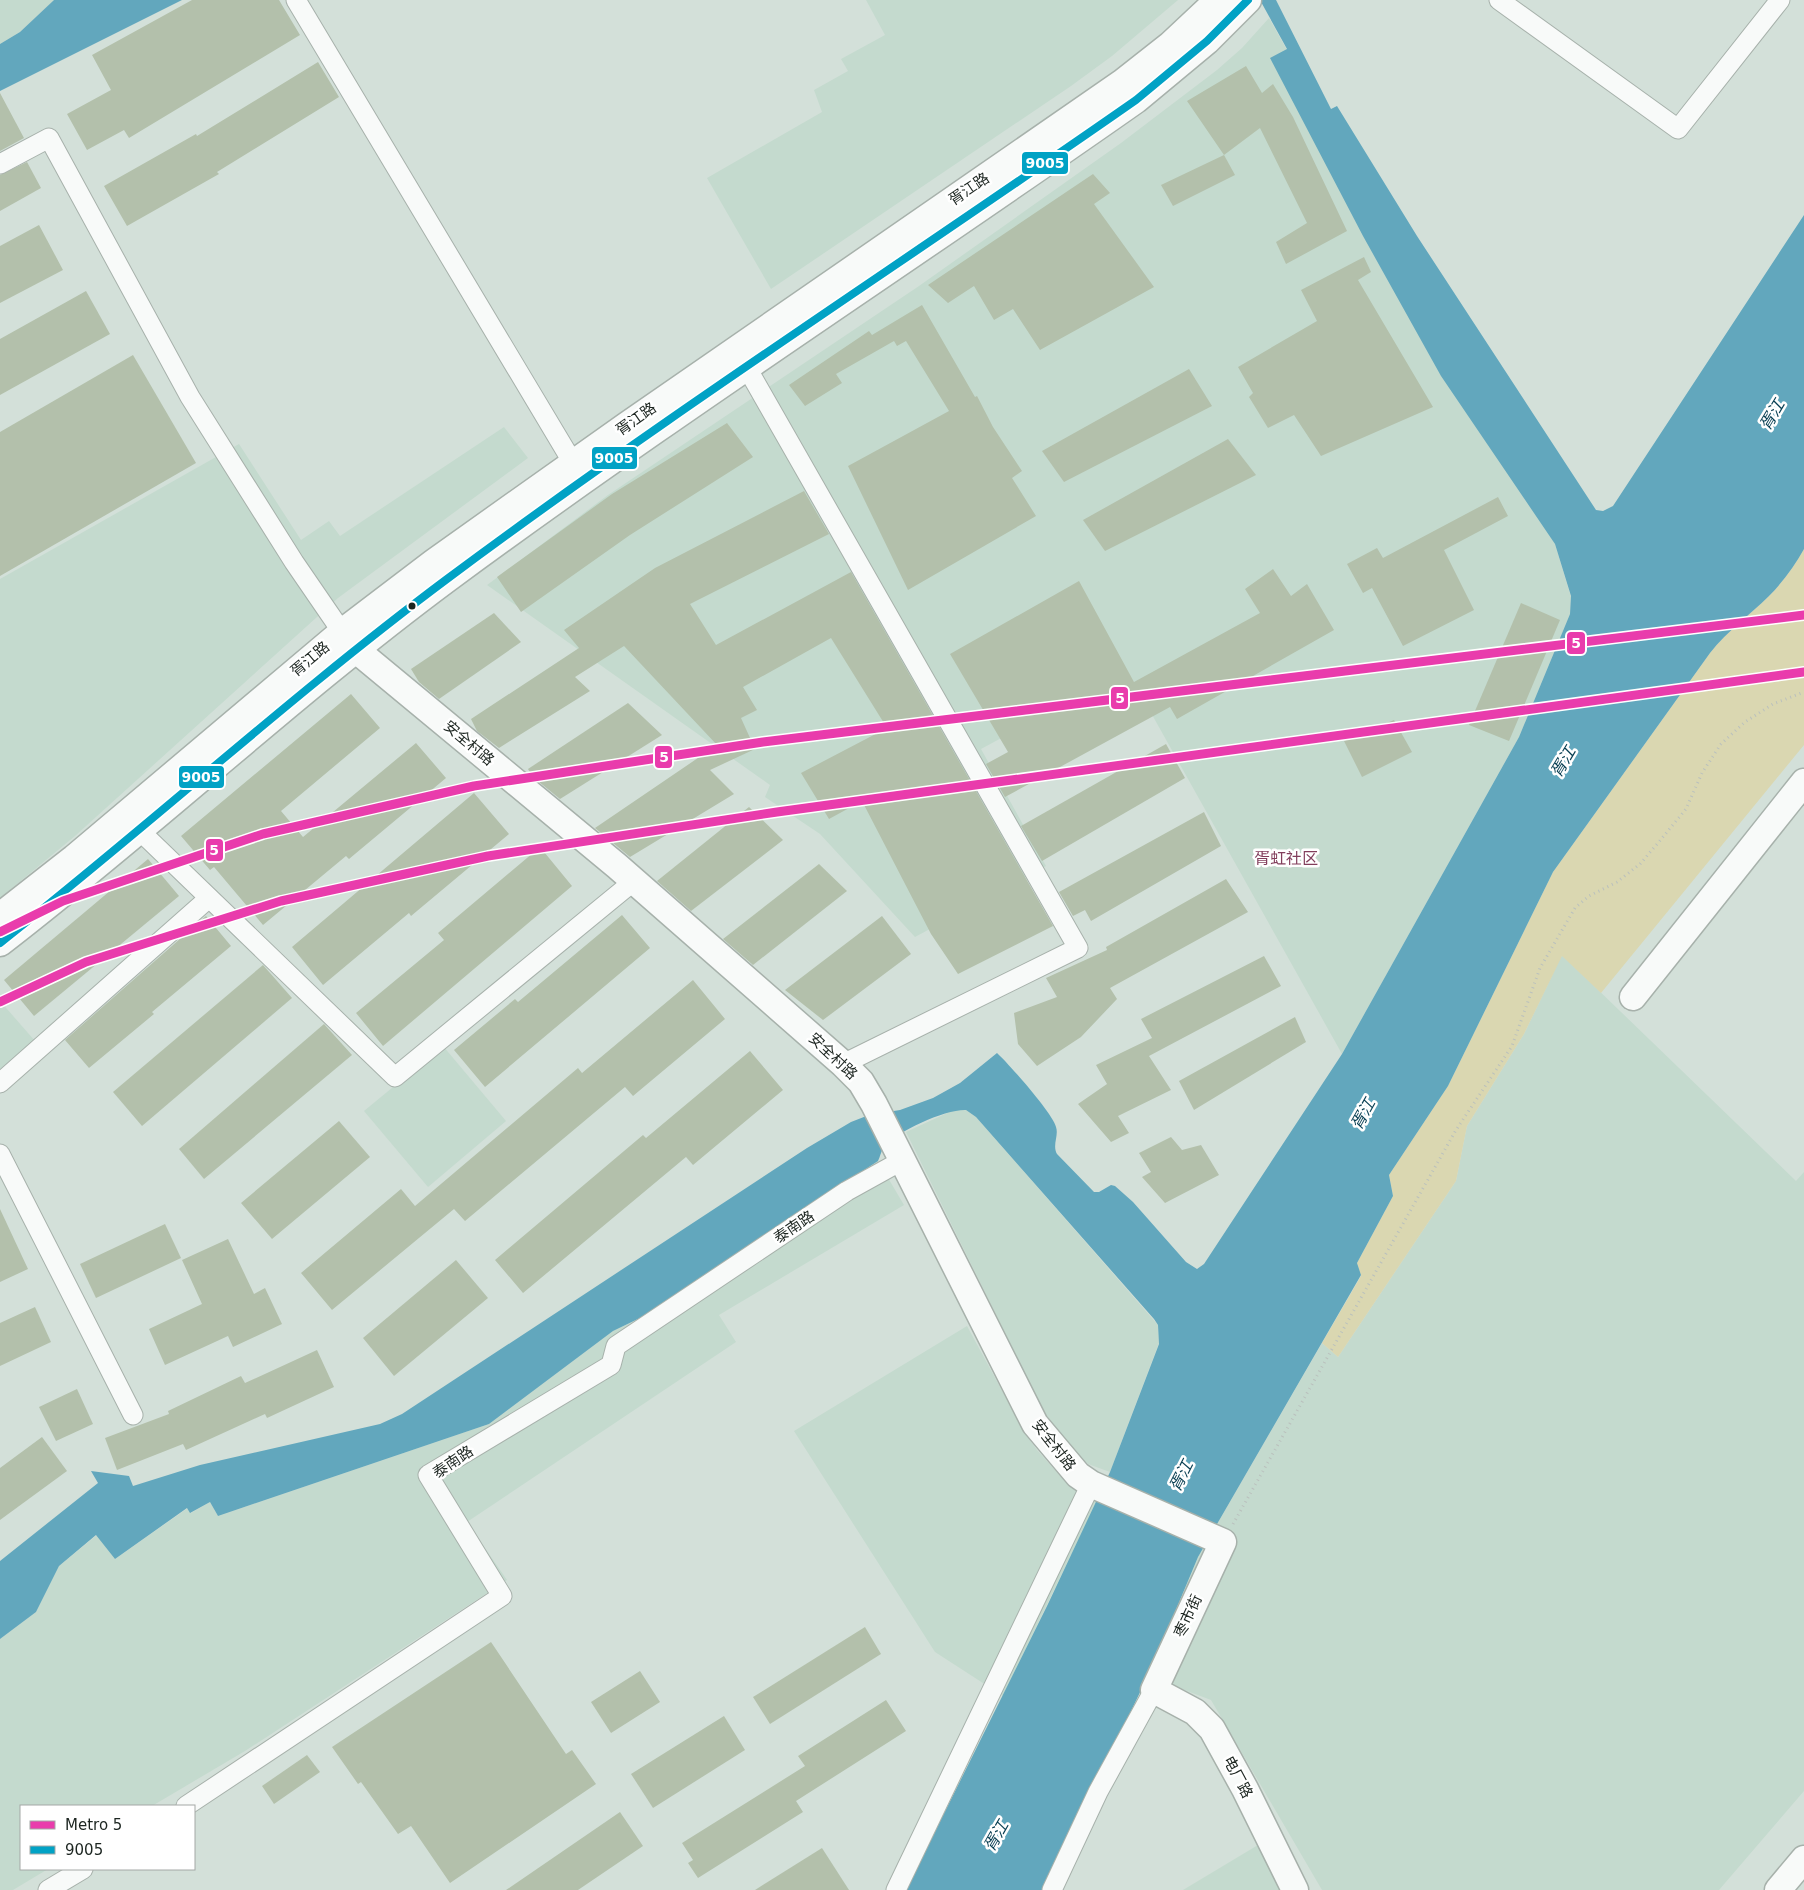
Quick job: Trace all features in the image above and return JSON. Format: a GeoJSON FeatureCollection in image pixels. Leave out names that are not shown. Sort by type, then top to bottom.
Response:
{"type":"FeatureCollection","features":[{"type":"Feature","properties":{"kind":"main road","name":"胥江路"},"geometry":{"type":"LineString","coordinates":[[0,916],[349,641],[509,534],[1121,110],[1177,53],[1218,0]]}},
{"type":"Feature","properties":{"kind":"main road","name":"胥江路"},"geometry":{"type":"LineString","coordinates":[[0,943],[140,831],[434,562],[573,463],[1100,98],[1177,53],[1248,0]]}},
{"type":"Feature","properties":{"kind":"main road","name":"安全村路"},"geometry":{"type":"LineString","coordinates":[[349,641],[634,880],[861,1082],[900,1153],[1035,1424],[1078,1475],[1095,1486],[1217,1540]]}},
{"type":"Feature","properties":{"kind":"main road"},"geometry":{"type":"LineString","coordinates":[[1633,997],[1804,782]]}},
{"type":"Feature","properties":{"kind":"main road","name":"枣市街"},"geometry":{"type":"LineString","coordinates":[[1154,1690],[1217,1540]]}},
{"type":"Feature","properties":{"kind":"main road","name":"电厂路"},"geometry":{"type":"LineString","coordinates":[[1154,1690],[1196,1712],[1212,1729],[1245,1789],[1295,1890]]}},
{"type":"Feature","properties":{"kind":"main road"},"geometry":{"type":"LineString","coordinates":[[1778,1890],[1804,1859]]}},
{"type":"Feature","properties":{"kind":"street"},"geometry":{"type":"LineString","coordinates":[[296,0],[573,463]]}},
{"type":"Feature","properties":{"kind":"street"},"geometry":{"type":"LineString","coordinates":[[1498,0],[1678,129],[1780,0]]}},
{"type":"Feature","properties":{"kind":"street"},"geometry":{"type":"LineString","coordinates":[[0,164],[49,138],[190,396],[294,562],[349,641]]}},
{"type":"Feature","properties":{"kind":"street"},"geometry":{"type":"LineString","coordinates":[[748,368],[1078,948],[843,1064]]}},
{"type":"Feature","properties":{"kind":"street"},"geometry":{"type":"LineString","coordinates":[[140,831],[395,1077],[634,880]]}},
{"type":"Feature","properties":{"kind":"street"},"geometry":{"type":"LineString","coordinates":[[0,1083],[209,898]]}},
{"type":"Feature","properties":{"kind":"street","name":"泰南路"},"geometry":{"type":"LineString","coordinates":[[188,1805],[502,1596],[428,1475],[611,1365],[616,1346],[847,1191],[900,1153]]}},
{"type":"Feature","properties":{"kind":"street"},"geometry":{"type":"LineString","coordinates":[[0,1154],[133,1415]]}},
{"type":"Feature","properties":{"kind":"street"},"geometry":{"type":"LineString","coordinates":[[896,1890],[1095,1486]]}},
{"type":"Feature","properties":{"kind":"street"},"geometry":{"type":"LineString","coordinates":[[1052,1890],[1098,1792],[1154,1690]]}},
{"type":"Feature","properties":{"kind":"street"},"geometry":{"type":"LineString","coordinates":[[48,1890],[81,1870]]}},
{"type":"Feature","properties":{"kind":"path"},"geometry":{"type":"LineString","coordinates":[[1217,1540],[1456,1130],[1512,1046],[1540,968],[1575,908],[1589,896],[1617,882],[1640,864],[1686,809],[1702,774],[1727,739],[1745,722],[1773,704],[1804,692]]}},
{"type":"Feature","properties":{"kind":"shaded area"},"geometry":{"type":"Polygon","coordinates":[[[0,0],[54,0],[20,32],[0,44],[0,0]]]}},
{"type":"Feature","properties":{"kind":"shaded area"},"geometry":{"type":"Polygon","coordinates":[[[866,0],[1178,0],[1112,56],[1071,86],[771,289],[707,178],[822,112],[814,90],[848,71],[841,59],[885,35],[866,0]]]}},
{"type":"Feature","properties":{"kind":"shaded area"},"geometry":{"type":"Polygon","coordinates":[[[1269,18],[1287,50],[1271,58],[1555,544],[1571,597],[1570,614],[1519,737],[1342,1054],[1127,670],[981,749],[1046,866],[915,937],[820,834],[765,797],[770,785],[487,585],[608,495],[919,286],[1121,143],[1217,70],[1242,48],[1269,18]]]}},
{"type":"Feature","properties":{"kind":"shaded area"},"geometry":{"type":"Polygon","coordinates":[[[504,427],[528,458],[338,598],[75,836],[0,898],[0,579],[239,444],[301,540],[329,521],[340,536],[504,427]]]}},
{"type":"Feature","properties":{"kind":"shaded area"},"geometry":{"type":"Polygon","coordinates":[[[1804,549],[1804,745],[1601,993],[1562,956],[1524,1034],[1467,1126],[1456,1181],[1338,1357],[1322,1343],[1361,1276],[1357,1263],[1393,1196],[1389,1175],[1448,1086],[1553,872],[1710,653],[1724,637],[1774,591],[1804,549]]]}},
{"type":"Feature","properties":{"kind":"shaded area"},"geometry":{"type":"Polygon","coordinates":[[[1562,955],[1796,1181],[1804,1172],[1804,1791],[1719,1890],[1322,1890],[1211,1700],[1147,1676],[1198,1557],[1322,1343],[1338,1357],[1456,1181],[1467,1126],[1524,1034],[1562,955]]]}},
{"type":"Feature","properties":{"kind":"shaded area"},"geometry":{"type":"Polygon","coordinates":[[[0,1001],[35,1041],[0,1069],[0,1001]]]}},
{"type":"Feature","properties":{"kind":"shaded area"},"geometry":{"type":"Polygon","coordinates":[[[443,1046],[506,1121],[428,1187],[364,1111],[443,1046]]]}},
{"type":"Feature","properties":{"kind":"shaded area"},"geometry":{"type":"Polygon","coordinates":[[[956,1109],[966,1110],[976,1117],[1158,1325],[1159,1343],[1110,1472],[1088,1464],[1076,1454],[1044,1412],[906,1132],[956,1109]]]}},
{"type":"Feature","properties":{"kind":"shaded area"},"geometry":{"type":"Polygon","coordinates":[[[878,1161],[904,1205],[719,1315],[736,1342],[467,1522],[507,1580],[245,1751],[154,1805],[20,1805],[20,1870],[46,1870],[13,1890],[0,1890],[0,1639],[36,1612],[59,1566],[97,1535],[115,1559],[188,1508],[191,1513],[210,1502],[218,1516],[489,1424],[613,1331],[640,1318],[878,1161]]]}},
{"type":"Feature","properties":{"kind":"shaded area"},"geometry":{"type":"Polygon","coordinates":[[[967,1326],[1026,1435],[1037,1450],[1062,1478],[1097,1501],[1003,1696],[935,1652],[794,1431],[967,1326]]]}},
{"type":"Feature","properties":{"kind":"shaded area"},"geometry":{"type":"Polygon","coordinates":[[[1263,1842],[1291,1890],[1183,1890],[1263,1842]]]}},
{"type":"Feature","properties":{"kind":"water"},"geometry":{"type":"Polygon","coordinates":[[[54,0],[182,0],[0,91],[0,44],[20,32],[54,0]]]}},
{"type":"Feature","properties":{"kind":"water","name":"胥江"},"geometry":{"type":"Polygon","coordinates":[[[1260,0],[1276,0],[1331,109],[1337,106],[1417,236],[1596,510],[1603,511],[1613,506],[1804,215],[1804,549],[1774,591],[1724,637],[1710,653],[1553,872],[1448,1086],[1389,1175],[1393,1196],[1357,1263],[1361,1275],[1198,1557],[1152,1667],[1046,1890],[906,1890],[1048,1604],[1110,1472],[1159,1344],[1158,1325],[976,1117],[966,1110],[935,1117],[899,1134],[884,1147],[878,1161],[640,1318],[613,1331],[489,1424],[218,1516],[210,1502],[190,1513],[187,1508],[115,1559],[96,1535],[59,1566],[36,1612],[0,1639],[0,1561],[98,1483],[91,1471],[129,1476],[133,1486],[200,1465],[380,1424],[402,1414],[807,1148],[851,1122],[869,1115],[900,1110],[933,1098],[960,1083],[997,1053],[1030,1089],[1053,1121],[1057,1130],[1055,1147],[1057,1154],[1094,1192],[1099,1192],[1111,1185],[1115,1186],[1133,1202],[1186,1262],[1197,1269],[1204,1264],[1342,1054],[1519,737],[1570,614],[1571,596],[1555,544],[1441,376],[1363,236],[1270,58],[1287,49],[1260,0]]]}},
{"type":"Feature","properties":{"kind":"building"},"geometry":{"type":"Polygon","coordinates":[[[192,0],[279,0],[300,35],[129,138],[124,130],[87,150],[67,114],[111,90],[92,55],[192,0]]]}},
{"type":"Feature","properties":{"kind":"building"},"geometry":{"type":"Polygon","coordinates":[[[318,62],[339,97],[217,172],[219,174],[127,226],[104,186],[196,134],[197,136],[318,62]]]}},
{"type":"Feature","properties":{"kind":"building"},"geometry":{"type":"Polygon","coordinates":[[[1246,66],[1262,93],[1273,84],[1293,117],[1347,231],[1286,264],[1276,242],[1307,223],[1260,128],[1224,155],[1187,101],[1246,66]]]}},
{"type":"Feature","properties":{"kind":"building"},"geometry":{"type":"Polygon","coordinates":[[[0,93],[24,138],[0,151],[0,93]]]}},
{"type":"Feature","properties":{"kind":"building"},"geometry":{"type":"Polygon","coordinates":[[[1224,155],[1235,175],[1173,206],[1161,185],[1224,155]]]}},
{"type":"Feature","properties":{"kind":"building"},"geometry":{"type":"Polygon","coordinates":[[[27,162],[41,188],[0,211],[0,175],[27,162]]]}},
{"type":"Feature","properties":{"kind":"building"},"geometry":{"type":"Polygon","coordinates":[[[1093,174],[1110,193],[1094,204],[1154,287],[1040,350],[1013,309],[994,320],[974,286],[948,303],[928,285],[1093,174]]]}},
{"type":"Feature","properties":{"kind":"building"},"geometry":{"type":"Polygon","coordinates":[[[39,225],[63,270],[0,303],[0,246],[39,225]]]}},
{"type":"Feature","properties":{"kind":"building"},"geometry":{"type":"Polygon","coordinates":[[[1364,257],[1371,272],[1358,280],[1433,407],[1321,456],[1294,415],[1268,428],[1249,397],[1253,393],[1238,367],[1317,321],[1301,290],[1364,257]]]}},
{"type":"Feature","properties":{"kind":"building"},"geometry":{"type":"Polygon","coordinates":[[[86,291],[110,334],[0,395],[0,339],[86,291]]]}},
{"type":"Feature","properties":{"kind":"building"},"geometry":{"type":"Polygon","coordinates":[[[922,305],[975,397],[977,396],[993,427],[1022,471],[1012,478],[1036,516],[908,590],[848,466],[949,411],[906,341],[897,346],[894,341],[836,374],[842,383],[805,406],[789,385],[869,331],[872,335],[922,305]]]}},
{"type":"Feature","properties":{"kind":"building"},"geometry":{"type":"Polygon","coordinates":[[[133,355],[196,463],[0,576],[0,432],[133,355]]]}},
{"type":"Feature","properties":{"kind":"building"},"geometry":{"type":"Polygon","coordinates":[[[1189,369],[1212,406],[1064,482],[1042,451],[1189,369]]]}},
{"type":"Feature","properties":{"kind":"building"},"geometry":{"type":"Polygon","coordinates":[[[727,423],[753,457],[630,535],[521,612],[497,577],[612,494],[727,423]]]}},
{"type":"Feature","properties":{"kind":"building"},"geometry":{"type":"Polygon","coordinates":[[[1228,439],[1256,475],[1105,551],[1083,520],[1228,439]]]}},
{"type":"Feature","properties":{"kind":"building"},"geometry":{"type":"Polygon","coordinates":[[[804,491],[829,534],[690,604],[716,645],[851,572],[1053,926],[958,974],[931,934],[862,801],[829,819],[801,773],[887,728],[831,638],[743,687],[757,710],[741,718],[755,749],[710,770],[734,794],[630,857],[595,828],[717,745],[624,646],[575,677],[590,691],[499,748],[477,731],[471,719],[579,648],[564,630],[655,568],[804,491]]]}},
{"type":"Feature","properties":{"kind":"building"},"geometry":{"type":"Polygon","coordinates":[[[1498,497],[1508,516],[1444,550],[1474,610],[1403,646],[1372,588],[1363,593],[1347,564],[1377,548],[1383,558],[1498,497]]]}},
{"type":"Feature","properties":{"kind":"building"},"geometry":{"type":"Polygon","coordinates":[[[1273,569],[1291,596],[1307,584],[1334,630],[1177,719],[1170,707],[1005,797],[986,764],[1008,752],[950,654],[1079,581],[1134,682],[1260,613],[1245,589],[1273,569]]]}},
{"type":"Feature","properties":{"kind":"building"},"geometry":{"type":"Polygon","coordinates":[[[1521,603],[1560,620],[1509,741],[1469,725],[1521,603]]]}},
{"type":"Feature","properties":{"kind":"building"},"geometry":{"type":"Polygon","coordinates":[[[494,613],[521,642],[439,699],[419,682],[411,669],[494,613]]]}},
{"type":"Feature","properties":{"kind":"building"},"geometry":{"type":"Polygon","coordinates":[[[351,694],[380,728],[281,811],[303,837],[416,743],[446,778],[349,859],[346,856],[263,925],[214,867],[210,870],[181,836],[351,694]]]}},
{"type":"Feature","properties":{"kind":"building"},"geometry":{"type":"Polygon","coordinates":[[[628,703],[662,735],[560,799],[533,777],[528,769],[628,703]]]}},
{"type":"Feature","properties":{"kind":"building"},"geometry":{"type":"Polygon","coordinates":[[[1394,720],[1412,752],[1362,777],[1344,741],[1394,720]]]}},
{"type":"Feature","properties":{"kind":"building"},"geometry":{"type":"Polygon","coordinates":[[[1166,744],[1185,778],[1042,861],[1021,826],[1166,744]]]}},
{"type":"Feature","properties":{"kind":"building"},"geometry":{"type":"Polygon","coordinates":[[[474,793],[509,834],[411,916],[409,913],[323,985],[292,947],[474,793]]]}},
{"type":"Feature","properties":{"kind":"building"},"geometry":{"type":"Polygon","coordinates":[[[749,807],[783,840],[691,911],[657,881],[749,807]]]}},
{"type":"Feature","properties":{"kind":"building"},"geometry":{"type":"Polygon","coordinates":[[[1204,812],[1221,846],[1091,921],[1085,910],[1073,916],[1059,892],[1204,812]]]}},
{"type":"Feature","properties":{"kind":"building"},"geometry":{"type":"Polygon","coordinates":[[[540,847],[572,886],[383,1046],[356,1013],[444,940],[438,933],[540,847]]]}},
{"type":"Feature","properties":{"kind":"building"},"geometry":{"type":"Polygon","coordinates":[[[148,859],[179,896],[34,1016],[4,980],[148,859]]]}},
{"type":"Feature","properties":{"kind":"building"},"geometry":{"type":"Polygon","coordinates":[[[819,864],[847,891],[753,965],[723,939],[819,864]]]}},
{"type":"Feature","properties":{"kind":"building"},"geometry":{"type":"Polygon","coordinates":[[[1226,879],[1248,912],[1110,988],[1117,999],[1081,1037],[1037,1066],[1018,1044],[1014,1013],[1057,997],[1046,978],[1107,950],[1106,947],[1226,879]]]}},
{"type":"Feature","properties":{"kind":"building"},"geometry":{"type":"Polygon","coordinates":[[[622,915],[650,948],[485,1087],[454,1050],[515,999],[518,1002],[622,915]]]}},
{"type":"Feature","properties":{"kind":"building"},"geometry":{"type":"Polygon","coordinates":[[[206,916],[231,946],[89,1068],[65,1040],[206,916]]]}},
{"type":"Feature","properties":{"kind":"building"},"geometry":{"type":"Polygon","coordinates":[[[882,916],[911,954],[823,1020],[785,990],[882,916]]]}},
{"type":"Feature","properties":{"kind":"building"},"geometry":{"type":"Polygon","coordinates":[[[1264,956],[1281,986],[1149,1056],[1171,1090],[1118,1116],[1129,1133],[1111,1142],[1078,1104],[1107,1084],[1096,1065],[1152,1038],[1141,1019],[1264,956]]]}},
{"type":"Feature","properties":{"kind":"building"},"geometry":{"type":"Polygon","coordinates":[[[263,965],[292,998],[142,1126],[113,1092],[263,965]]]}},
{"type":"Feature","properties":{"kind":"building"},"geometry":{"type":"Polygon","coordinates":[[[693,980],[725,1019],[633,1096],[625,1087],[465,1221],[454,1209],[332,1310],[301,1273],[401,1189],[415,1206],[578,1068],[582,1073],[693,980]]]}},
{"type":"Feature","properties":{"kind":"building"},"geometry":{"type":"Polygon","coordinates":[[[1295,1017],[1306,1042],[1194,1110],[1179,1081],[1295,1017]]]}},
{"type":"Feature","properties":{"kind":"building"},"geometry":{"type":"Polygon","coordinates":[[[324,1024],[352,1055],[204,1179],[179,1149],[324,1024]]]}},
{"type":"Feature","properties":{"kind":"building"},"geometry":{"type":"Polygon","coordinates":[[[750,1051],[783,1090],[693,1165],[686,1157],[523,1293],[495,1260],[643,1135],[646,1138],[750,1051]]]}},
{"type":"Feature","properties":{"kind":"building"},"geometry":{"type":"Polygon","coordinates":[[[339,1121],[370,1157],[272,1239],[241,1203],[339,1121]]]}},
{"type":"Feature","properties":{"kind":"building"},"geometry":{"type":"Polygon","coordinates":[[[1171,1137],[1182,1150],[1201,1145],[1219,1175],[1165,1203],[1142,1177],[1151,1172],[1139,1153],[1171,1137]]]}},
{"type":"Feature","properties":{"kind":"building"},"geometry":{"type":"Polygon","coordinates":[[[0,1209],[28,1269],[0,1282],[0,1209]]]}},
{"type":"Feature","properties":{"kind":"building"},"geometry":{"type":"Polygon","coordinates":[[[165,1224],[181,1258],[96,1298],[80,1264],[165,1224]]]}},
{"type":"Feature","properties":{"kind":"building"},"geometry":{"type":"Polygon","coordinates":[[[228,1239],[254,1294],[265,1288],[282,1324],[233,1347],[228,1336],[165,1365],[149,1329],[202,1304],[182,1260],[228,1239]]]}},
{"type":"Feature","properties":{"kind":"building"},"geometry":{"type":"Polygon","coordinates":[[[456,1260],[488,1298],[394,1376],[363,1338],[456,1260]]]}},
{"type":"Feature","properties":{"kind":"building"},"geometry":{"type":"Polygon","coordinates":[[[35,1307],[51,1342],[0,1366],[0,1323],[35,1307]]]}},
{"type":"Feature","properties":{"kind":"building"},"geometry":{"type":"Polygon","coordinates":[[[317,1350],[334,1387],[267,1418],[265,1414],[186,1450],[183,1444],[117,1470],[105,1438],[169,1414],[168,1411],[241,1376],[245,1383],[317,1350]]]}},
{"type":"Feature","properties":{"kind":"building"},"geometry":{"type":"Polygon","coordinates":[[[77,1389],[93,1424],[56,1441],[39,1407],[77,1389]]]}},
{"type":"Feature","properties":{"kind":"building"},"geometry":{"type":"Polygon","coordinates":[[[42,1437],[67,1471],[0,1520],[0,1468],[42,1437]]]}},
{"type":"Feature","properties":{"kind":"building"},"geometry":{"type":"Polygon","coordinates":[[[865,1627],[881,1654],[770,1724],[753,1697],[865,1627]]]}},
{"type":"Feature","properties":{"kind":"building"},"geometry":{"type":"Polygon","coordinates":[[[491,1642],[566,1754],[572,1750],[596,1784],[450,1883],[411,1826],[398,1834],[361,1782],[358,1784],[332,1747],[491,1642]]]}},
{"type":"Feature","properties":{"kind":"building"},"geometry":{"type":"Polygon","coordinates":[[[640,1671],[660,1702],[611,1733],[591,1702],[640,1671]]]}},
{"type":"Feature","properties":{"kind":"building"},"geometry":{"type":"Polygon","coordinates":[[[886,1700],[906,1731],[796,1801],[803,1812],[698,1878],[688,1863],[693,1860],[682,1843],[805,1766],[798,1756],[886,1700]]]}},
{"type":"Feature","properties":{"kind":"building"},"geometry":{"type":"Polygon","coordinates":[[[724,1716],[745,1750],[653,1808],[631,1774],[724,1716]]]}},
{"type":"Feature","properties":{"kind":"building"},"geometry":{"type":"Polygon","coordinates":[[[307,1755],[320,1772],[274,1804],[262,1786],[307,1755]]]}},
{"type":"Feature","properties":{"kind":"building"},"geometry":{"type":"Polygon","coordinates":[[[620,1812],[643,1846],[578,1890],[506,1890],[620,1812]]]}},
{"type":"Feature","properties":{"kind":"building"},"geometry":{"type":"Polygon","coordinates":[[[822,1848],[849,1890],[755,1890],[822,1848]]]}},
{"type":"Feature","properties":{"kind":"metro line","name":"5"},"geometry":{"type":"LineString","coordinates":[[0,932],[63,901],[263,834],[474,786],[763,742],[1804,615]]}},
{"type":"Feature","properties":{"kind":"metro line","name":"5"},"geometry":{"type":"LineString","coordinates":[[0,1002],[86,962],[281,901],[488,856],[777,812],[1804,672]]}},
{"type":"Feature","properties":{"kind":"transit line","name":"9005"},"geometry":{"type":"LineString","coordinates":[[0,943],[333,668],[447,579],[703,396],[1136,100],[1207,41],[1248,0]]}},
{"type":"Feature","properties":{"kind":"district","name":"胥虹社区"},"geometry":{"type":"Point","coordinates":[1286,858]}}]}
